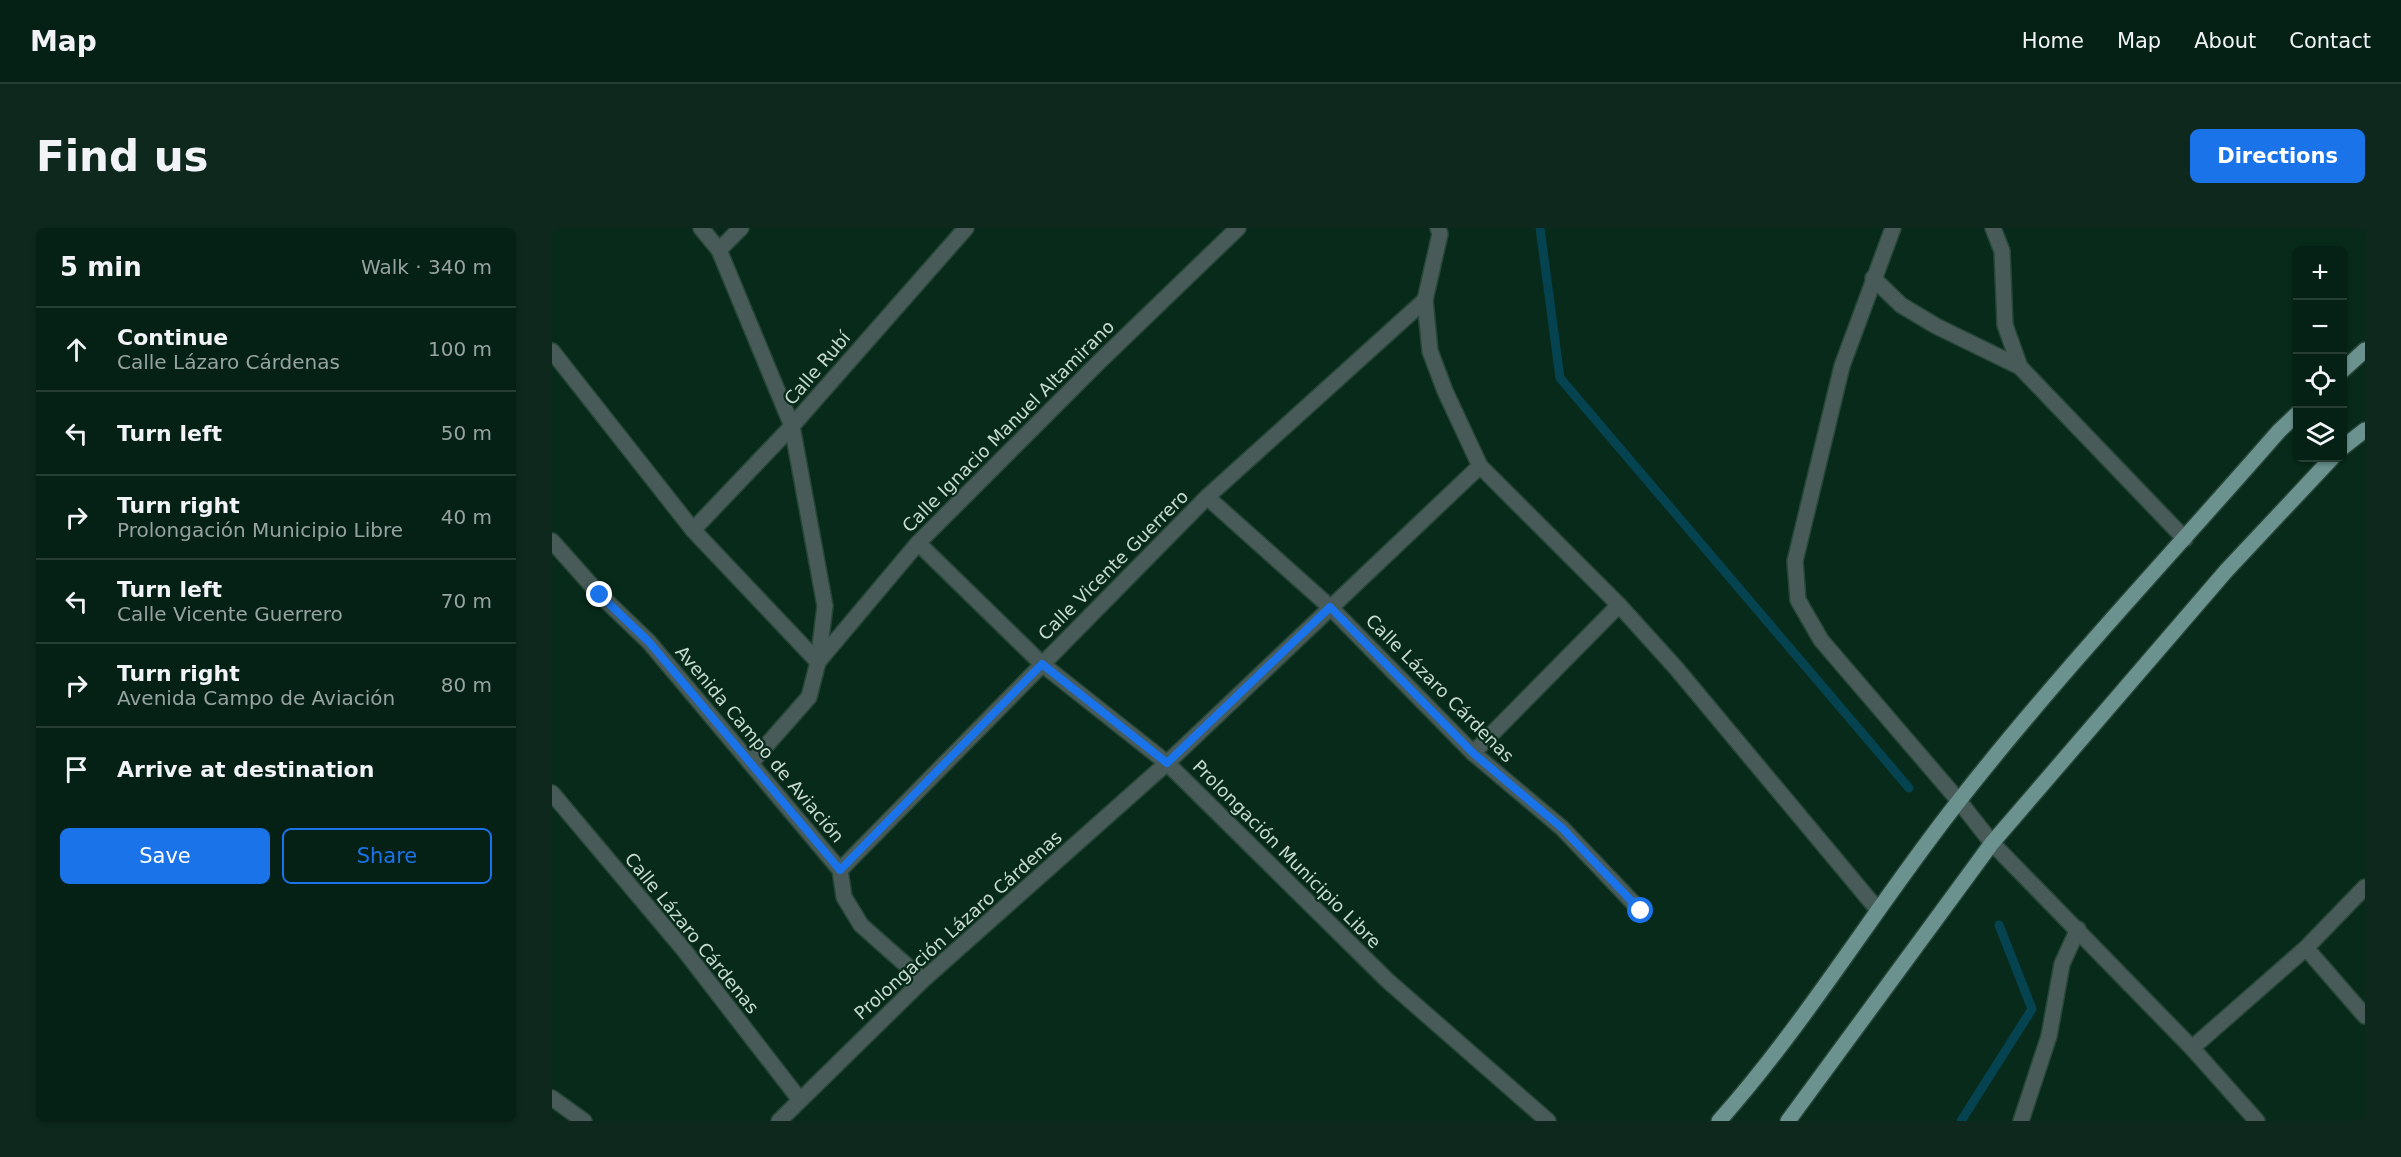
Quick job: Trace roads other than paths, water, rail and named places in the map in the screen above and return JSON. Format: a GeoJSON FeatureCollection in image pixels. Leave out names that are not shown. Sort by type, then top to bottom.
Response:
{"type":"FeatureCollection","features":[{"type":"Feature","properties":{"kind":"main road"},"geometry":{"type":"LineString","coordinates":[[2347,367],[2365,350]]}},
{"type":"Feature","properties":{"kind":"main road"},"geometry":{"type":"LineString","coordinates":[[1719,1121],[1761,1074],[1876,909],[1959,801],[2131,597],[2293,418]]}},
{"type":"Feature","properties":{"kind":"main road"},"geometry":{"type":"LineString","coordinates":[[2347,445],[2365,430]]}},
{"type":"Feature","properties":{"kind":"main road"},"geometry":{"type":"LineString","coordinates":[[1788,1121],[1992,843],[2226,571],[2328,462]]}},
{"type":"Feature","properties":{"kind":"street"},"geometry":{"type":"LineString","coordinates":[[701,228],[719,250],[792,426],[825,606],[818,663],[809,697],[751,764]]}},
{"type":"Feature","properties":{"kind":"street"},"geometry":{"type":"LineString","coordinates":[[719,250],[741,228]]}},
{"type":"Feature","properties":{"kind":"street","name":"Calle Rubí"},"geometry":{"type":"LineString","coordinates":[[693,530],[792,426],[966,228]]}},
{"type":"Feature","properties":{"kind":"street","name":"Calle Ignacio Manuel Altamirano"},"geometry":{"type":"LineString","coordinates":[[818,663],[918,543],[1100,361],[1238,228]]}},
{"type":"Feature","properties":{"kind":"street"},"geometry":{"type":"LineString","coordinates":[[1438,228],[1440,234],[1425,300],[1430,351],[1445,391],[1480,466],[1619,605],[1676,668],[1876,909]]}},
{"type":"Feature","properties":{"kind":"street"},"geometry":{"type":"LineString","coordinates":[[1893,228],[1842,366],[1795,561],[1798,600],[1821,640],[1959,801],[1992,843],[2192,1048],[2257,1121]]}},
{"type":"Feature","properties":{"kind":"street"},"geometry":{"type":"LineString","coordinates":[[1994,228],[2002,251],[2005,325],[2020,367]]}},
{"type":"Feature","properties":{"kind":"street"},"geometry":{"type":"LineString","coordinates":[[1873,278],[1910,310],[2020,367],[2185,539]]}},
{"type":"Feature","properties":{"kind":"street","name":"Calle Vicente Guerrero"},"geometry":{"type":"LineString","coordinates":[[840,870],[1207,497],[1425,300]]}},
{"type":"Feature","properties":{"kind":"street"},"geometry":{"type":"LineString","coordinates":[[552,351],[693,530],[818,663]]}},
{"type":"Feature","properties":{"kind":"street","name":"Prolongación Lázaro Cárdenas"},"geometry":{"type":"LineString","coordinates":[[779,1121],[923,980],[1167,763],[1480,466]]}},
{"type":"Feature","properties":{"kind":"street","name":"Calle Lázaro Cárdenas"},"geometry":{"type":"LineString","coordinates":[[1207,497],[1330,607],[1473,753],[1562,828],[1641,911]]}},
{"type":"Feature","properties":{"kind":"street","name":"Avenida Campo de Aviación"},"geometry":{"type":"LineString","coordinates":[[552,541],[600,595],[649,642],[840,870],[844,897],[861,925],[923,980]]}},
{"type":"Feature","properties":{"kind":"street","name":"Prolongación Municipio Libre"},"geometry":{"type":"LineString","coordinates":[[918,543],[1042,664],[1167,763],[1388,981],[1548,1121]]}},
{"type":"Feature","properties":{"kind":"street"},"geometry":{"type":"LineString","coordinates":[[1473,753],[1619,605]]}},
{"type":"Feature","properties":{"kind":"street","name":"Calle Lázaro Cárdenas"},"geometry":{"type":"LineString","coordinates":[[552,793],[684,950],[800,1100]]}},
{"type":"Feature","properties":{"kind":"street"},"geometry":{"type":"LineString","coordinates":[[2192,1048],[2306,948],[2365,887]]}},
{"type":"Feature","properties":{"kind":"street"},"geometry":{"type":"LineString","coordinates":[[2021,1121],[2049,1036],[2062,964],[2078,929]]}},
{"type":"Feature","properties":{"kind":"street"},"geometry":{"type":"LineString","coordinates":[[2306,948],[2365,1016]]}},
{"type":"Feature","properties":{"kind":"street"},"geometry":{"type":"LineString","coordinates":[[552,1098],[584,1121]]}},
{"type":"Feature","properties":{"kind":"waterway"},"geometry":{"type":"LineString","coordinates":[[1540,228],[1560,378],[1909,788]]}},
{"type":"Feature","properties":{"kind":"waterway"},"geometry":{"type":"LineString","coordinates":[[1961,1121],[2032,1009],[1999,925]]}}]}
